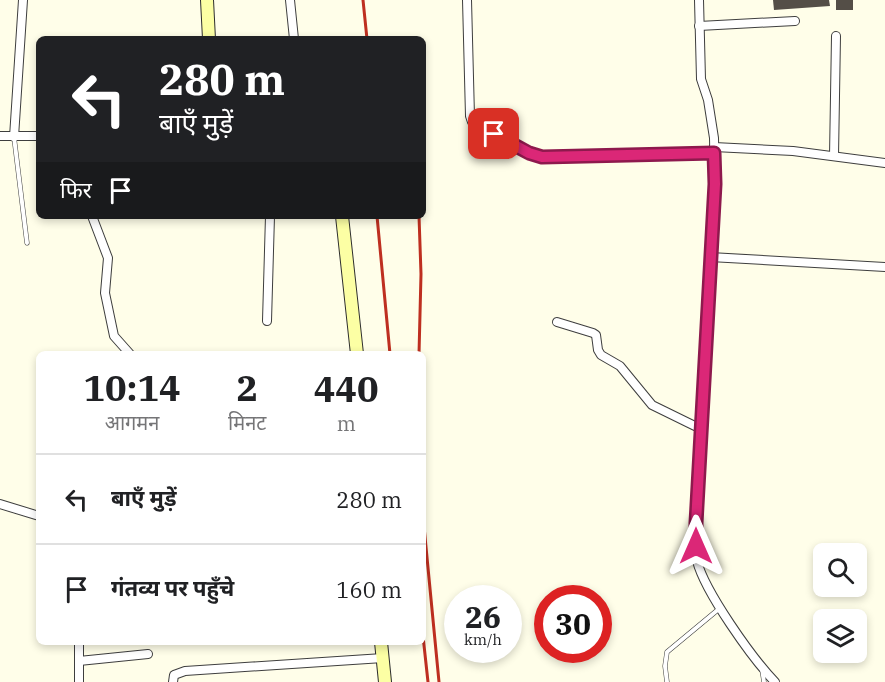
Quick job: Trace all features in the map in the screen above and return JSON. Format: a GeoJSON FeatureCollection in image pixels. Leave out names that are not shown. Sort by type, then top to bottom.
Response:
{"type":"FeatureCollection","features":[{"type":"Feature","properties":{"kind":"street"},"geometry":{"type":"LineString","coordinates":[[14,136],[23,0]]}},
{"type":"Feature","properties":{"kind":"street"},"geometry":{"type":"LineString","coordinates":[[207,0],[209,36]]}},
{"type":"Feature","properties":{"kind":"street"},"geometry":{"type":"LineString","coordinates":[[290,0],[294,36]]}},
{"type":"Feature","properties":{"kind":"street"},"geometry":{"type":"LineString","coordinates":[[467,0],[472,122],[529,153],[542,157],[714,150],[793,151],[885,163]]}},
{"type":"Feature","properties":{"kind":"street"},"geometry":{"type":"LineString","coordinates":[[699,0],[701,79],[708,100],[714,150],[715,184],[695,532],[697,560],[721,608],[762,668],[775,682]]}},
{"type":"Feature","properties":{"kind":"street"},"geometry":{"type":"LineString","coordinates":[[699,26],[795,21]]}},
{"type":"Feature","properties":{"kind":"street"},"geometry":{"type":"LineString","coordinates":[[834,156],[836,36]]}},
{"type":"Feature","properties":{"kind":"street"},"geometry":{"type":"LineString","coordinates":[[0,136],[36,136]]}},
{"type":"Feature","properties":{"kind":"street"},"geometry":{"type":"LineString","coordinates":[[93,219],[108,258],[106,297],[114,336],[127,351]]}},
{"type":"Feature","properties":{"kind":"street"},"geometry":{"type":"LineString","coordinates":[[267,321],[270,219]]}},
{"type":"Feature","properties":{"kind":"street"},"geometry":{"type":"LineString","coordinates":[[342,219],[357,351]]}},
{"type":"Feature","properties":{"kind":"street"},"geometry":{"type":"LineString","coordinates":[[710,257],[885,267]]}},
{"type":"Feature","properties":{"kind":"street"},"geometry":{"type":"LineString","coordinates":[[557,322],[596,335],[601,355],[620,366],[652,405],[700,429]]}},
{"type":"Feature","properties":{"kind":"street"},"geometry":{"type":"LineString","coordinates":[[0,504],[36,515]]}},
{"type":"Feature","properties":{"kind":"street"},"geometry":{"type":"LineString","coordinates":[[79,682],[80,645]]}},
{"type":"Feature","properties":{"kind":"street"},"geometry":{"type":"LineString","coordinates":[[381,645],[385,682]]}},
{"type":"Feature","properties":{"kind":"street"},"geometry":{"type":"LineString","coordinates":[[79,661],[148,654]]}},
{"type":"Feature","properties":{"kind":"street"},"geometry":{"type":"LineString","coordinates":[[173,682],[174,675],[185,671],[383,658]]}},
{"type":"Feature","properties":{"kind":"lane"},"geometry":{"type":"LineString","coordinates":[[14,136],[27,243]]}},
{"type":"Feature","properties":{"kind":"lane"},"geometry":{"type":"LineString","coordinates":[[667,682],[665,666],[667,652],[721,608]]}},
{"type":"Feature","properties":{"kind":"lane"},"geometry":{"type":"LineString","coordinates":[[762,668],[764,682]]}},
{"type":"Feature","properties":{"kind":"building"},"geometry":{"type":"Polygon","coordinates":[[[773,0],[829,0],[830,6],[774,10],[773,0]]]}},
{"type":"Feature","properties":{"kind":"building"},"geometry":{"type":"Polygon","coordinates":[[[836,0],[853,0],[853,10],[836,10],[836,0]]]}},
{"type":"Feature","properties":{"kind":"railway"},"geometry":{"type":"LineString","coordinates":[[363,0],[367,36]]}},
{"type":"Feature","properties":{"kind":"railway"},"geometry":{"type":"LineString","coordinates":[[377,219],[390,351]]}},
{"type":"Feature","properties":{"kind":"railway"},"geometry":{"type":"LineString","coordinates":[[419,219],[421,274],[419,351]]}},
{"type":"Feature","properties":{"kind":"railway"},"geometry":{"type":"LineString","coordinates":[[426,547],[439,682]]}},
{"type":"Feature","properties":{"kind":"railway"},"geometry":{"type":"LineString","coordinates":[[424,645],[428,682]]}},
{"type":"Feature","properties":{"kind":"route"},"geometry":{"type":"LineString","coordinates":[[494,134],[529,153],[542,157],[714,153],[715,184],[696,546]]}}]}
